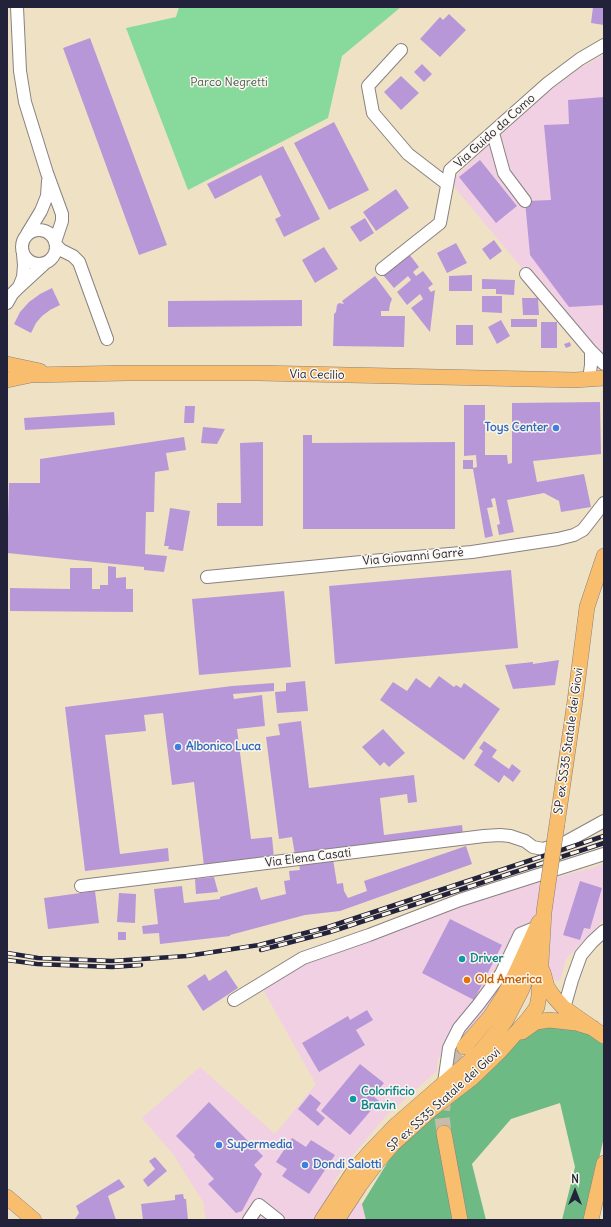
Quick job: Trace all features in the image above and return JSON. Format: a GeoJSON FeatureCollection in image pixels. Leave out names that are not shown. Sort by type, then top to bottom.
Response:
{"type":"FeatureCollection","features":[{"type":"Feature","properties":{"kind":"main road","name":"Via Cecilio"},"geometry":{"type":"LineString","coordinates":[[7,364],[55,374]]}},
{"type":"Feature","properties":{"kind":"main road","name":"Via Cecilio"},"geometry":{"type":"LineString","coordinates":[[7,380],[30,375],[55,374],[258,373],[604,380]]}},
{"type":"Feature","properties":{"kind":"main road","name":"SP ex SS35 Statale dei Giovi"},"geometry":{"type":"LineString","coordinates":[[337,1220],[378,1161],[446,1090],[498,1031],[506,1020],[529,972],[544,912],[588,607],[604,556]]}},
{"type":"Feature","properties":{"kind":"main road","name":"SP ex SS35 Statale dei Giovi"},"geometry":{"type":"LineString","coordinates":[[322,1220],[356,1168],[395,1126],[446,1090],[472,1078],[500,1052],[529,1018],[537,1007],[539,996],[540,928]]}},
{"type":"Feature","properties":{"kind":"main road"},"geometry":{"type":"LineString","coordinates":[[464,1047],[490,1017],[503,997],[540,928]]}},
{"type":"Feature","properties":{"kind":"main road"},"geometry":{"type":"LineString","coordinates":[[540,962],[547,987],[564,1008]]}},
{"type":"Feature","properties":{"kind":"main road"},"geometry":{"type":"LineString","coordinates":[[506,1020],[525,1001],[539,996],[564,1008],[598,1032]]}},
{"type":"Feature","properties":{"kind":"main road"},"geometry":{"type":"LineString","coordinates":[[500,1052],[526,1027],[536,1022],[560,1020],[577,1023],[598,1032]]}},
{"type":"Feature","properties":{"kind":"main road"},"geometry":{"type":"LineString","coordinates":[[444,1133],[460,1220]]}},
{"type":"Feature","properties":{"kind":"main road"},"geometry":{"type":"LineString","coordinates":[[591,1220],[604,1163]]}},
{"type":"Feature","properties":{"kind":"main road"},"geometry":{"type":"LineString","coordinates":[[7,1197],[34,1220]]}},
{"type":"Feature","properties":{"kind":"street"},"geometry":{"type":"LineString","coordinates":[[7,303],[12,294],[53,257],[56,251],[55,244],[62,221],[62,214],[47,173],[25,102],[20,71],[17,7]]}},
{"type":"Feature","properties":{"kind":"street","name":"Via Guido da Como"},"geometry":{"type":"LineString","coordinates":[[382,269],[440,223],[450,170],[548,83],[580,59],[604,45]]}},
{"type":"Feature","properties":{"kind":"street"},"geometry":{"type":"LineString","coordinates":[[401,50],[368,86],[372,113],[408,154],[447,184]]}},
{"type":"Feature","properties":{"kind":"street"},"geometry":{"type":"LineString","coordinates":[[493,132],[504,173],[525,201]]}},
{"type":"Feature","properties":{"kind":"street"},"geometry":{"type":"LineString","coordinates":[[20,287],[24,265],[21,247],[22,241],[41,211],[47,196],[47,173]]}},
{"type":"Feature","properties":{"kind":"street"},"geometry":{"type":"LineString","coordinates":[[27,234],[40,230],[46,231],[61,250],[73,256],[79,262],[107,339]]}},
{"type":"Feature","properties":{"kind":"street"},"geometry":{"type":"LineString","coordinates":[[23,254],[28,261],[33,264],[46,263],[56,259],[68,260],[75,264],[85,275]]}},
{"type":"Feature","properties":{"kind":"street"},"geometry":{"type":"LineString","coordinates":[[526,274],[591,351],[604,364]]}},
{"type":"Feature","properties":{"kind":"street"},"geometry":{"type":"LineString","coordinates":[[584,379],[591,364],[591,351]]}},
{"type":"Feature","properties":{"kind":"street","name":"Via Giovanni Garrè"},"geometry":{"type":"LineString","coordinates":[[207,577],[472,552],[537,542],[574,535],[583,530],[604,503]]}},
{"type":"Feature","properties":{"kind":"street","name":"Via Elena Casati"},"geometry":{"type":"LineString","coordinates":[[81,886],[484,836],[510,836],[524,841],[533,847],[543,849],[566,842],[604,821]]}},
{"type":"Feature","properties":{"kind":"street"},"geometry":{"type":"LineString","coordinates":[[234,1000],[303,958],[369,935],[460,900],[604,854]]}},
{"type":"Feature","properties":{"kind":"street"},"geometry":{"type":"LineString","coordinates":[[446,1090],[449,1048],[459,1028],[501,974],[520,934],[540,928]]}},
{"type":"Feature","properties":{"kind":"street"},"geometry":{"type":"LineString","coordinates":[[564,1008],[581,955],[604,931]]}},
{"type":"Feature","properties":{"kind":"street"},"geometry":{"type":"LineString","coordinates":[[249,1220],[259,1204],[278,1220]]}},
{"type":"Feature","properties":{"kind":"shaded area"},"geometry":{"type":"Polygon","coordinates":[[[604,55],[604,364],[591,351],[455,188],[454,180],[456,176],[535,102],[580,68],[604,55]]]}},
{"type":"Feature","properties":{"kind":"shaded area"},"geometry":{"type":"Polygon","coordinates":[[[604,864],[604,918],[595,930],[566,959],[560,981],[509,971],[485,1016],[459,1043],[438,1058],[437,1071],[387,1115],[348,1161],[333,1183],[362,1204],[366,1220],[206,1220],[203,1202],[173,1154],[142,1118],[200,1067],[275,1134],[316,1084],[262,988],[299,965],[473,901],[538,880],[559,877],[604,864]]]}},
{"type":"Feature","properties":{"kind":"green space","name":"Parco Negretti"},"geometry":{"type":"Polygon","coordinates":[[[179,7],[401,7],[342,56],[328,118],[188,190],[126,28],[176,17],[179,7]]]}},
{"type":"Feature","properties":{"kind":"green space"},"geometry":{"type":"Polygon","coordinates":[[[539,1025],[569,1025],[594,1036],[604,1044],[604,1137],[585,1220],[562,1220],[575,1167],[560,1103],[511,1119],[472,1164],[486,1220],[366,1220],[362,1204],[403,1137],[525,1031],[539,1025]]]}},
{"type":"Feature","properties":{"kind":"building"},"geometry":{"type":"Polygon","coordinates":[[[593,7],[604,7],[604,25],[591,23],[593,7]]]}},
{"type":"Feature","properties":{"kind":"building"},"geometry":{"type":"Polygon","coordinates":[[[449,14],[466,30],[440,57],[420,39],[440,17],[443,20],[449,14]]]}},
{"type":"Feature","properties":{"kind":"building"},"geometry":{"type":"Polygon","coordinates":[[[90,38],[167,245],[139,255],[63,48],[90,38]]]}},
{"type":"Feature","properties":{"kind":"building"},"geometry":{"type":"Polygon","coordinates":[[[422,64],[432,74],[424,82],[414,72],[422,64]]]}},
{"type":"Feature","properties":{"kind":"building"},"geometry":{"type":"Polygon","coordinates":[[[401,76],[419,93],[401,110],[384,92],[401,76]]]}},
{"type":"Feature","properties":{"kind":"building"},"geometry":{"type":"Polygon","coordinates":[[[604,97],[604,305],[569,307],[530,255],[525,201],[551,200],[544,125],[569,124],[568,100],[604,97]]]}},
{"type":"Feature","properties":{"kind":"building"},"geometry":{"type":"Polygon","coordinates":[[[334,122],[369,190],[329,210],[294,143],[334,122]]]}},
{"type":"Feature","properties":{"kind":"building"},"geometry":{"type":"Polygon","coordinates":[[[283,146],[320,219],[284,237],[275,219],[281,216],[261,175],[215,199],[207,184],[283,146]]]}},
{"type":"Feature","properties":{"kind":"building"},"geometry":{"type":"Polygon","coordinates":[[[480,160],[517,206],[496,223],[459,177],[480,160]]]}},
{"type":"Feature","properties":{"kind":"building"},"geometry":{"type":"Polygon","coordinates":[[[396,189],[409,208],[376,231],[363,212],[396,189]]]}},
{"type":"Feature","properties":{"kind":"building"},"geometry":{"type":"Polygon","coordinates":[[[365,218],[374,233],[360,242],[350,227],[365,218]]]}},
{"type":"Feature","properties":{"kind":"building"},"geometry":{"type":"Polygon","coordinates":[[[494,240],[502,251],[490,260],[482,249],[494,240]]]}},
{"type":"Feature","properties":{"kind":"building"},"geometry":{"type":"Polygon","coordinates":[[[456,243],[467,263],[447,273],[437,253],[456,243]]]}},
{"type":"Feature","properties":{"kind":"building"},"geometry":{"type":"Polygon","coordinates":[[[324,247],[338,269],[315,283],[302,260],[324,247]]]}},
{"type":"Feature","properties":{"kind":"building"},"geometry":{"type":"Polygon","coordinates":[[[409,254],[419,267],[413,272],[416,276],[423,271],[433,284],[428,288],[431,292],[435,290],[430,332],[411,308],[423,299],[420,294],[407,305],[397,292],[411,280],[408,276],[394,288],[383,275],[409,254]]]}},
{"type":"Feature","properties":{"kind":"building"},"geometry":{"type":"Polygon","coordinates":[[[472,275],[472,291],[449,291],[449,276],[472,275]]]}},
{"type":"Feature","properties":{"kind":"building"},"geometry":{"type":"Polygon","coordinates":[[[375,276],[392,299],[389,311],[381,311],[381,316],[405,316],[404,347],[333,346],[334,314],[336,312],[337,305],[339,303],[344,304],[342,301],[375,276]]]}},
{"type":"Feature","properties":{"kind":"building"},"geometry":{"type":"Polygon","coordinates":[[[482,279],[515,280],[514,295],[496,294],[496,289],[482,289],[482,279]]]}},
{"type":"Feature","properties":{"kind":"building"},"geometry":{"type":"Polygon","coordinates":[[[52,288],[60,305],[42,316],[36,323],[31,333],[14,324],[20,312],[29,302],[52,288]]]}},
{"type":"Feature","properties":{"kind":"building"},"geometry":{"type":"Polygon","coordinates":[[[482,296],[502,296],[502,313],[482,312],[482,296]]]}},
{"type":"Feature","properties":{"kind":"building"},"geometry":{"type":"Polygon","coordinates":[[[522,298],[538,298],[539,315],[523,315],[522,298]]]}},
{"type":"Feature","properties":{"kind":"building"},"geometry":{"type":"Polygon","coordinates":[[[302,300],[302,326],[168,327],[168,301],[302,300]]]}},
{"type":"Feature","properties":{"kind":"building"},"geometry":{"type":"Polygon","coordinates":[[[511,319],[537,319],[537,327],[511,327],[511,319]]]}},
{"type":"Feature","properties":{"kind":"building"},"geometry":{"type":"Polygon","coordinates":[[[501,320],[510,336],[497,344],[488,327],[501,320]]]}},
{"type":"Feature","properties":{"kind":"building"},"geometry":{"type":"Polygon","coordinates":[[[541,322],[557,322],[557,348],[541,348],[541,322]]]}},
{"type":"Feature","properties":{"kind":"building"},"geometry":{"type":"Polygon","coordinates":[[[456,325],[473,325],[473,345],[456,345],[456,325]]]}},
{"type":"Feature","properties":{"kind":"building"},"geometry":{"type":"Polygon","coordinates":[[[570,342],[571,346],[566,348],[564,344],[570,342]]]}},
{"type":"Feature","properties":{"kind":"building"},"geometry":{"type":"Polygon","coordinates":[[[600,402],[601,454],[533,461],[537,482],[584,474],[591,507],[561,512],[559,501],[544,493],[507,500],[514,532],[499,535],[497,525],[500,524],[495,498],[491,499],[493,507],[487,508],[493,536],[485,538],[473,469],[463,469],[463,460],[473,460],[473,468],[477,467],[476,455],[464,456],[464,405],[485,405],[485,455],[507,455],[508,464],[512,463],[512,403],[600,402]]]}},
{"type":"Feature","properties":{"kind":"building"},"geometry":{"type":"Polygon","coordinates":[[[185,406],[195,406],[194,423],[184,423],[185,406]]]}},
{"type":"Feature","properties":{"kind":"building"},"geometry":{"type":"Polygon","coordinates":[[[114,412],[115,425],[25,430],[24,418],[114,412]]]}},
{"type":"Feature","properties":{"kind":"building"},"geometry":{"type":"Polygon","coordinates":[[[203,427],[225,429],[217,444],[201,443],[203,427]]]}},
{"type":"Feature","properties":{"kind":"building"},"geometry":{"type":"Polygon","coordinates":[[[303,435],[312,435],[312,443],[455,442],[455,529],[303,529],[303,435]]]}},
{"type":"Feature","properties":{"kind":"building"},"geometry":{"type":"Polygon","coordinates":[[[184,437],[186,450],[166,453],[169,470],[155,472],[154,512],[146,512],[145,554],[167,556],[164,572],[144,570],[144,567],[7,553],[9,483],[40,483],[40,459],[184,437]]]}},
{"type":"Feature","properties":{"kind":"building"},"geometry":{"type":"Polygon","coordinates":[[[263,442],[263,526],[217,526],[217,503],[241,503],[240,443],[263,442]]]}},
{"type":"Feature","properties":{"kind":"building"},"geometry":{"type":"Polygon","coordinates":[[[170,508],[190,511],[183,551],[168,549],[169,546],[164,546],[170,508]]]}},
{"type":"Feature","properties":{"kind":"building"},"geometry":{"type":"Polygon","coordinates":[[[108,566],[116,567],[116,578],[126,577],[126,589],[133,589],[133,612],[10,611],[10,588],[70,589],[70,568],[92,568],[92,589],[100,589],[100,585],[108,585],[108,566]]]}},
{"type":"Feature","properties":{"kind":"building"},"geometry":{"type":"Polygon","coordinates":[[[511,570],[518,648],[335,664],[329,586],[511,570]]]}},
{"type":"Feature","properties":{"kind":"building"},"geometry":{"type":"Polygon","coordinates":[[[284,591],[291,667],[199,675],[192,599],[284,591]]]}},
{"type":"Feature","properties":{"kind":"building"},"geometry":{"type":"Polygon","coordinates":[[[559,660],[555,685],[513,689],[505,665],[533,662],[533,664],[559,660]]]}},
{"type":"Feature","properties":{"kind":"building"},"geometry":{"type":"Polygon","coordinates":[[[439,676],[454,687],[456,685],[461,688],[464,683],[500,709],[464,760],[380,700],[393,682],[407,691],[416,678],[430,688],[439,676]]]}},
{"type":"Feature","properties":{"kind":"building"},"geometry":{"type":"Polygon","coordinates":[[[305,681],[308,711],[277,713],[275,692],[286,691],[286,683],[305,681]]]}},
{"type":"Feature","properties":{"kind":"building"},"geometry":{"type":"Polygon","coordinates":[[[274,683],[274,691],[233,694],[234,699],[262,695],[265,726],[237,729],[251,839],[272,837],[274,858],[204,866],[194,782],[172,785],[163,713],[144,715],[146,731],[105,735],[120,854],[168,848],[169,861],[85,871],[65,707],[232,686],[274,683]]]}},
{"type":"Feature","properties":{"kind":"building"},"geometry":{"type":"Polygon","coordinates":[[[301,721],[309,788],[414,775],[417,802],[408,803],[407,794],[380,798],[384,835],[462,825],[463,834],[295,855],[292,837],[279,839],[266,737],[280,735],[278,724],[301,721]]]}},
{"type":"Feature","properties":{"kind":"building"},"geometry":{"type":"Polygon","coordinates":[[[383,729],[405,753],[389,767],[384,762],[380,766],[362,747],[383,729]]]}},
{"type":"Feature","properties":{"kind":"building"},"geometry":{"type":"Polygon","coordinates":[[[484,741],[497,750],[492,757],[509,769],[512,764],[521,771],[513,782],[504,775],[499,783],[474,765],[483,751],[479,748],[484,741]]]}},
{"type":"Feature","properties":{"kind":"building"},"geometry":{"type":"Polygon","coordinates":[[[466,846],[472,864],[340,911],[305,915],[230,936],[160,944],[159,933],[143,934],[142,926],[158,924],[154,889],[182,886],[184,903],[220,899],[220,897],[257,887],[261,900],[286,894],[284,881],[290,880],[289,871],[300,870],[299,864],[333,859],[337,884],[343,883],[344,891],[348,898],[367,891],[364,881],[466,846]]]}},
{"type":"Feature","properties":{"kind":"building"},"geometry":{"type":"Polygon","coordinates":[[[214,877],[218,892],[196,894],[195,879],[214,877]]]}},
{"type":"Feature","properties":{"kind":"building"},"geometry":{"type":"Polygon","coordinates":[[[580,881],[602,888],[590,929],[584,928],[580,940],[563,935],[580,881]]]}},
{"type":"Feature","properties":{"kind":"building"},"geometry":{"type":"Polygon","coordinates":[[[95,891],[99,923],[48,929],[44,898],[95,891]]]}},
{"type":"Feature","properties":{"kind":"building"},"geometry":{"type":"Polygon","coordinates":[[[119,893],[136,894],[135,923],[117,922],[119,893]]]}},
{"type":"Feature","properties":{"kind":"building","name":"Driver"},"geometry":{"type":"Polygon","coordinates":[[[450,919],[502,945],[474,1000],[422,973],[450,919]]]}},
{"type":"Feature","properties":{"kind":"building"},"geometry":{"type":"Polygon","coordinates":[[[118,932],[126,932],[126,940],[118,940],[118,932]]]}},
{"type":"Feature","properties":{"kind":"building"},"geometry":{"type":"Polygon","coordinates":[[[226,970],[238,988],[203,1011],[187,986],[205,974],[209,981],[226,970]]]}},
{"type":"Feature","properties":{"kind":"building"},"geometry":{"type":"Polygon","coordinates":[[[367,1010],[373,1020],[356,1030],[365,1045],[319,1072],[302,1043],[348,1016],[350,1020],[367,1010]]]}},
{"type":"Feature","properties":{"kind":"building","name":"Colorificio Bravin"},"geometry":{"type":"Polygon","coordinates":[[[360,1064],[384,1083],[373,1096],[379,1101],[350,1135],[321,1111],[360,1064]]]}},
{"type":"Feature","properties":{"kind":"building"},"geometry":{"type":"Polygon","coordinates":[[[310,1094],[321,1103],[316,1110],[325,1118],[318,1126],[298,1109],[310,1094]]]}},
{"type":"Feature","properties":{"kind":"building","name":"Supermedia"},"geometry":{"type":"Polygon","coordinates":[[[209,1102],[263,1156],[254,1165],[262,1174],[242,1211],[236,1213],[208,1184],[214,1179],[194,1157],[195,1155],[176,1136],[209,1102]]]}},
{"type":"Feature","properties":{"kind":"building","name":"Dondi Salotti"},"geometry":{"type":"Polygon","coordinates":[[[292,1138],[306,1147],[311,1140],[335,1155],[309,1194],[282,1176],[287,1169],[276,1162],[292,1138]]]}},
{"type":"Feature","properties":{"kind":"building"},"geometry":{"type":"Polygon","coordinates":[[[155,1157],[167,1171],[148,1187],[143,1180],[155,1169],[149,1161],[155,1157]]]}},
{"type":"Feature","properties":{"kind":"building"},"geometry":{"type":"Polygon","coordinates":[[[119,1179],[125,1187],[108,1196],[116,1220],[75,1219],[79,1213],[76,1206],[119,1179]]]}},
{"type":"Feature","properties":{"kind":"building"},"geometry":{"type":"Polygon","coordinates":[[[183,1194],[184,1199],[186,1199],[188,1220],[143,1220],[141,1204],[175,1200],[175,1195],[183,1194]]]}},
{"type":"Feature","properties":{"kind":"tunnel"},"geometry":{"type":"LineString","coordinates":[[444,1133],[442,1116],[444,1096],[452,1065],[457,1054],[464,1047]]}},
{"type":"Feature","properties":{"kind":"railway"},"geometry":{"type":"LineString","coordinates":[[7,953],[38,958],[112,961],[187,956],[259,945],[328,927],[604,836]]}},
{"type":"Feature","properties":{"kind":"railway"},"geometry":{"type":"LineString","coordinates":[[261,950],[330,932],[604,843]]}},
{"type":"Feature","properties":{"kind":"railway"},"geometry":{"type":"LineString","coordinates":[[7,960],[37,964],[112,967],[141,965]]}},
{"type":"Feature","properties":{"kind":"place","name":"Toys Center"},"geometry":{"type":"Point","coordinates":[556,428]}},
{"type":"Feature","properties":{"kind":"place","name":"Albonico Luca"},"geometry":{"type":"Point","coordinates":[178,747]}},
{"type":"Feature","properties":{"kind":"place","name":"Driver"},"geometry":{"type":"Point","coordinates":[462,959]}},
{"type":"Feature","properties":{"kind":"place","name":"Old America"},"geometry":{"type":"Point","coordinates":[467,980]}},
{"type":"Feature","properties":{"kind":"place","name":"Colorificio Bravin"},"geometry":{"type":"Point","coordinates":[353,1099]}},
{"type":"Feature","properties":{"kind":"place","name":"Supermedia"},"geometry":{"type":"Point","coordinates":[219,1145]}},
{"type":"Feature","properties":{"kind":"place","name":"Dondi Salotti"},"geometry":{"type":"Point","coordinates":[305,1165]}}]}
